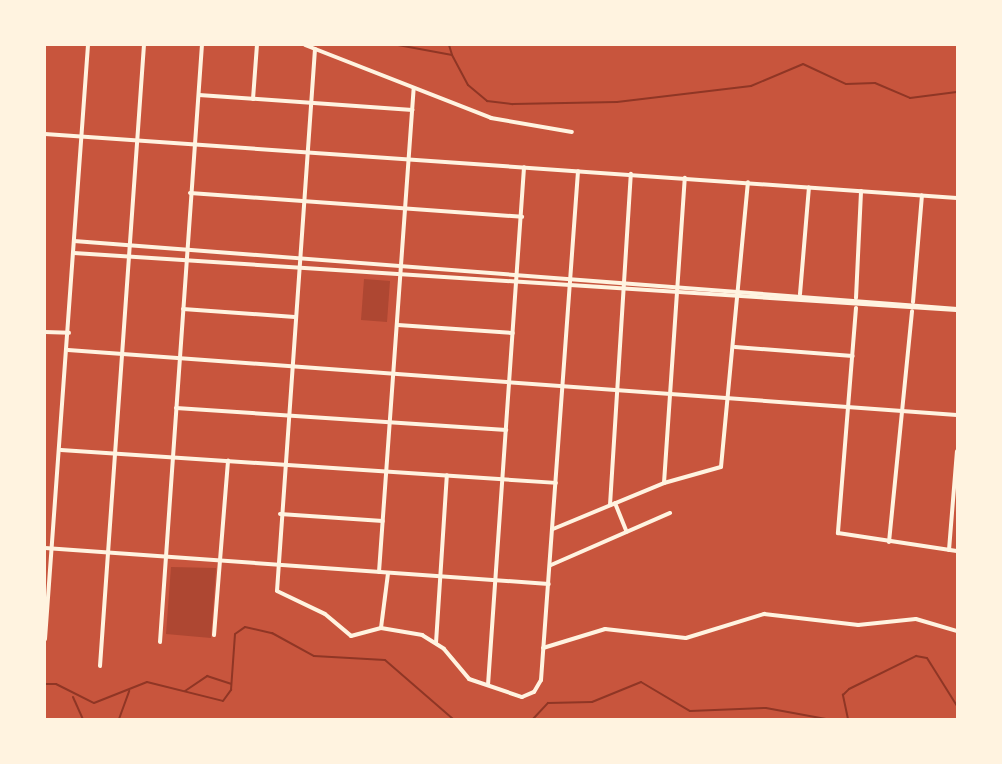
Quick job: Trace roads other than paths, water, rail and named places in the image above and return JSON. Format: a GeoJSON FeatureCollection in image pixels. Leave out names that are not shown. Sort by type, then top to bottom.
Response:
{"type":"FeatureCollection","features":[{"type":"Feature","properties":{"kind":"street"},"geometry":{"type":"LineString","coordinates":[[45,639],[61,450],[88,45]]}},
{"type":"Feature","properties":{"kind":"street"},"geometry":{"type":"LineString","coordinates":[[100,666],[144,45]]}},
{"type":"Feature","properties":{"kind":"street"},"geometry":{"type":"LineString","coordinates":[[160,642],[202,45]]}},
{"type":"Feature","properties":{"kind":"street"},"geometry":{"type":"LineString","coordinates":[[253,99],[257,45]]}},
{"type":"Feature","properties":{"kind":"street"},"geometry":{"type":"LineString","coordinates":[[305,45],[491,118],[572,132]]}},
{"type":"Feature","properties":{"kind":"street"},"geometry":{"type":"LineString","coordinates":[[315,49],[280,513],[277,591],[325,614],[346,633],[361,637],[381,628],[415,633],[436,643],[462,674],[488,686],[522,697],[534,692],[541,680],[578,171]]}},
{"type":"Feature","properties":{"kind":"street"},"geometry":{"type":"LineString","coordinates":[[379,572],[414,88]]}},
{"type":"Feature","properties":{"kind":"street"},"geometry":{"type":"LineString","coordinates":[[199,95],[412,110]]}},
{"type":"Feature","properties":{"kind":"street"},"geometry":{"type":"LineString","coordinates":[[45,134],[957,198]]}},
{"type":"Feature","properties":{"kind":"street"},"geometry":{"type":"LineString","coordinates":[[488,686],[500,478],[519,274],[524,167]]}},
{"type":"Feature","properties":{"kind":"street"},"geometry":{"type":"LineString","coordinates":[[627,532],[612,504],[615,388],[626,281],[631,174]]}},
{"type":"Feature","properties":{"kind":"street"},"geometry":{"type":"LineString","coordinates":[[664,483],[680,285],[685,178]]}},
{"type":"Feature","properties":{"kind":"street"},"geometry":{"type":"LineString","coordinates":[[553,529],[664,483],[721,467],[735,347],[748,182]]}},
{"type":"Feature","properties":{"kind":"street"},"geometry":{"type":"LineString","coordinates":[[800,294],[809,187]]}},
{"type":"Feature","properties":{"kind":"street"},"geometry":{"type":"LineString","coordinates":[[856,298],[861,191]]}},
{"type":"Feature","properties":{"kind":"street"},"geometry":{"type":"LineString","coordinates":[[190,193],[522,217]]}},
{"type":"Feature","properties":{"kind":"street"},"geometry":{"type":"LineString","coordinates":[[913,302],[922,195]]}},
{"type":"Feature","properties":{"kind":"street"},"geometry":{"type":"LineString","coordinates":[[74,242],[913,302],[957,309]]}},
{"type":"Feature","properties":{"kind":"street"},"geometry":{"type":"LineString","coordinates":[[74,253],[856,308],[912,311],[957,309]]}},
{"type":"Feature","properties":{"kind":"street"},"geometry":{"type":"LineString","coordinates":[[856,308],[854,356],[838,533],[957,551]]}},
{"type":"Feature","properties":{"kind":"street"},"geometry":{"type":"LineString","coordinates":[[183,309],[296,317]]}},
{"type":"Feature","properties":{"kind":"street"},"geometry":{"type":"LineString","coordinates":[[889,542],[905,412],[912,311]]}},
{"type":"Feature","properties":{"kind":"street"},"geometry":{"type":"LineString","coordinates":[[398,325],[513,333]]}},
{"type":"Feature","properties":{"kind":"street"},"geometry":{"type":"LineString","coordinates":[[45,332],[69,333]]}},
{"type":"Feature","properties":{"kind":"street"},"geometry":{"type":"LineString","coordinates":[[735,347],[854,356]]}},
{"type":"Feature","properties":{"kind":"street"},"geometry":{"type":"LineString","coordinates":[[68,350],[562,384],[730,399],[957,415]]}},
{"type":"Feature","properties":{"kind":"street"},"geometry":{"type":"LineString","coordinates":[[176,408],[506,430]]}},
{"type":"Feature","properties":{"kind":"street"},"geometry":{"type":"LineString","coordinates":[[61,450],[555,483]]}},
{"type":"Feature","properties":{"kind":"street"},"geometry":{"type":"LineString","coordinates":[[949,550],[957,451]]}},
{"type":"Feature","properties":{"kind":"street"},"geometry":{"type":"LineString","coordinates":[[214,635],[228,461]]}},
{"type":"Feature","properties":{"kind":"street"},"geometry":{"type":"LineString","coordinates":[[436,643],[447,475]]}},
{"type":"Feature","properties":{"kind":"street"},"geometry":{"type":"LineString","coordinates":[[280,513],[383,521]]}},
{"type":"Feature","properties":{"kind":"street"},"geometry":{"type":"LineString","coordinates":[[551,565],[670,513]]}},
{"type":"Feature","properties":{"kind":"street"},"geometry":{"type":"LineString","coordinates":[[45,548],[549,584]]}},
{"type":"Feature","properties":{"kind":"street"},"geometry":{"type":"LineString","coordinates":[[381,628],[388,573]]}},
{"type":"Feature","properties":{"kind":"street"},"geometry":{"type":"LineString","coordinates":[[543,648],[605,629],[686,638],[764,614],[858,625],[916,619],[957,630]]}},
{"type":"Feature","properties":{"kind":"waterway"},"geometry":{"type":"LineString","coordinates":[[398,45],[452,55],[468,85],[487,101],[513,104],[617,102],[751,86],[803,64],[846,84],[875,83],[910,98],[957,92]]}},
{"type":"Feature","properties":{"kind":"waterway"},"geometry":{"type":"LineString","coordinates":[[449,45],[452,55]]}},
{"type":"Feature","properties":{"kind":"waterway"},"geometry":{"type":"LineString","coordinates":[[45,684],[56,684],[94,703],[147,682],[223,701],[231,690],[235,634],[245,627],[272,633],[314,656],[385,660],[453,719]]}},
{"type":"Feature","properties":{"kind":"waterway"},"geometry":{"type":"LineString","coordinates":[[848,719],[843,695],[849,689],[916,656],[927,658],[957,706]]}},
{"type":"Feature","properties":{"kind":"waterway"},"geometry":{"type":"LineString","coordinates":[[185,691],[207,676],[231,684]]}},
{"type":"Feature","properties":{"kind":"waterway"},"geometry":{"type":"LineString","coordinates":[[533,719],[548,703],[592,702],[641,682],[690,711],[766,708],[826,719]]}},
{"type":"Feature","properties":{"kind":"waterway"},"geometry":{"type":"LineString","coordinates":[[119,719],[129,691]]}},
{"type":"Feature","properties":{"kind":"waterway"},"geometry":{"type":"LineString","coordinates":[[73,697],[83,719]]}}]}
